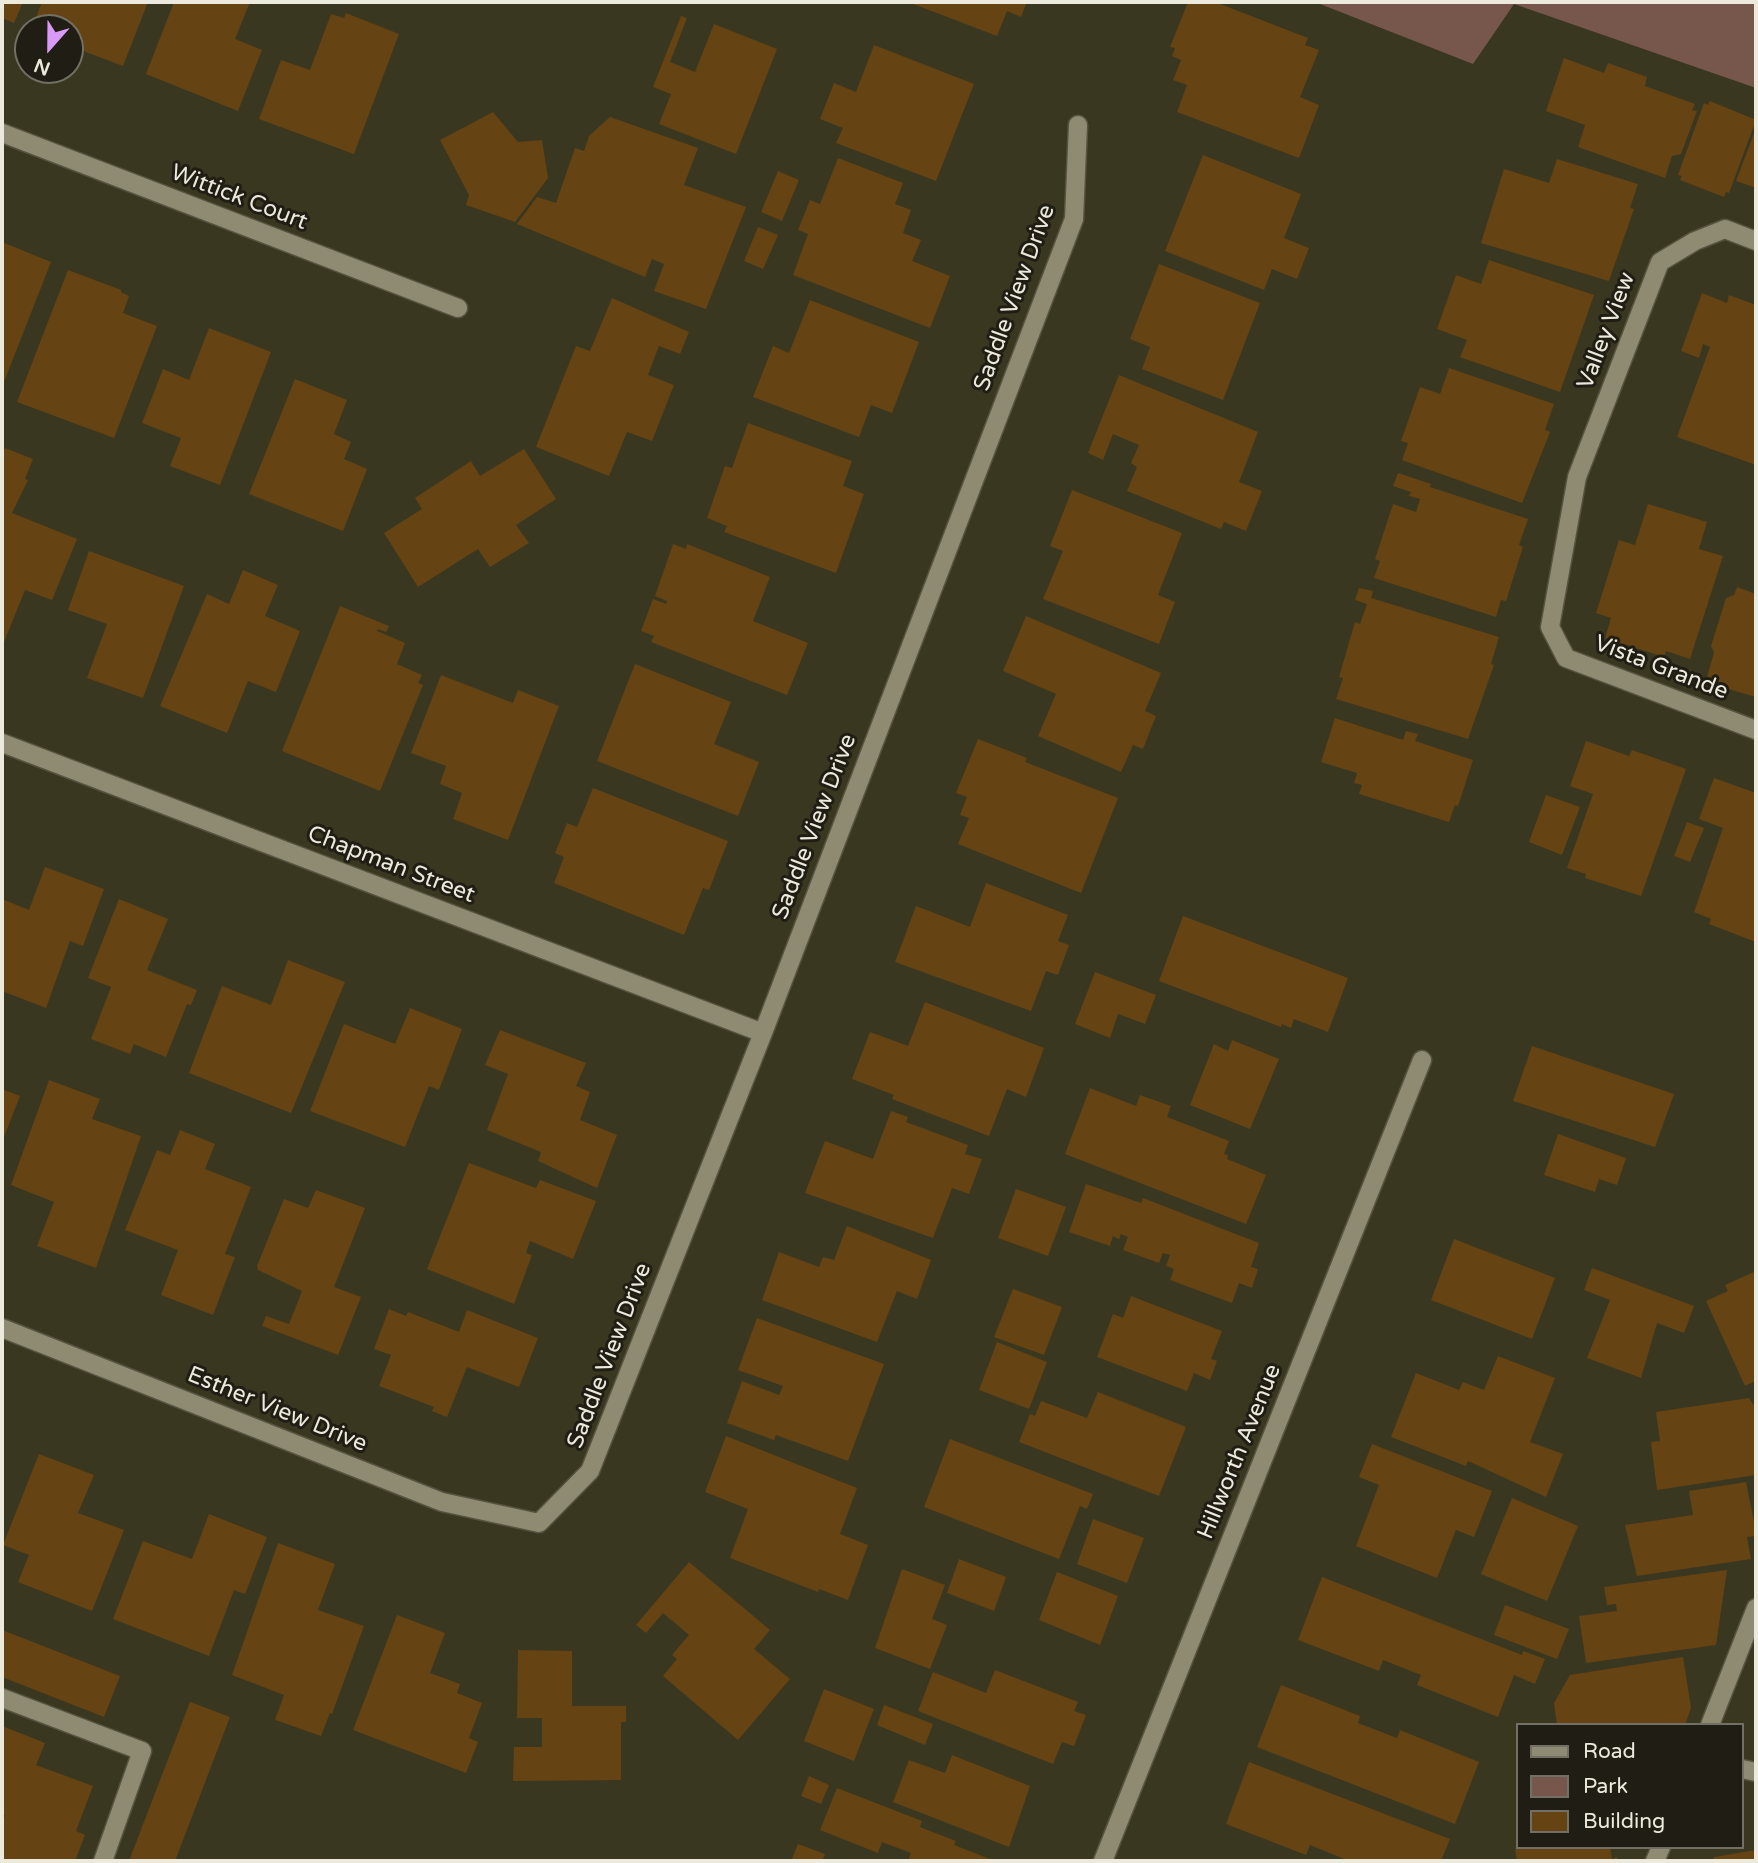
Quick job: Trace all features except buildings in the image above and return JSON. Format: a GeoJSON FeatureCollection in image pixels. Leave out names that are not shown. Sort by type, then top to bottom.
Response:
{"type":"FeatureCollection","features":[{"type":"Feature","properties":{"kind":"street","name":"Saddle View Drive"},"geometry":{"type":"LineString","coordinates":[[539,1523],[590,1471],[763,1033],[1074,219],[1078,125]]}},
{"type":"Feature","properties":{"kind":"street","name":"Wittick Court"},"geometry":{"type":"LineString","coordinates":[[2,133],[458,309]]}},
{"type":"Feature","properties":{"kind":"street","name":"Valley View"},"geometry":{"type":"LineString","coordinates":[[1577,477],[1660,262],[1695,240],[1725,229],[1756,241]]}},
{"type":"Feature","properties":{"kind":"street","name":"Vista Grande"},"geometry":{"type":"LineString","coordinates":[[1577,477],[1550,627],[1566,658],[1756,730]]}},
{"type":"Feature","properties":{"kind":"street","name":"Chapman Street"},"geometry":{"type":"LineString","coordinates":[[2,743],[763,1033]]}},
{"type":"Feature","properties":{"kind":"street","name":"Hillworth Avenue"},"geometry":{"type":"LineString","coordinates":[[1103,1861],[1422,1060]]}},
{"type":"Feature","properties":{"kind":"street","name":"Esther View Drive"},"geometry":{"type":"LineString","coordinates":[[2,1328],[442,1502],[539,1523]]}},
{"type":"Feature","properties":{"kind":"street"},"geometry":{"type":"LineString","coordinates":[[1711,1723],[1756,1608]]}},
{"type":"Feature","properties":{"kind":"street"},"geometry":{"type":"LineString","coordinates":[[2,1698],[142,1751],[103,1861]]}},
{"type":"Feature","properties":{"kind":"green space"},"geometry":{"type":"Polygon","coordinates":[[[1315,2],[1756,2],[1756,88],[1514,4],[1473,64],[1315,2]]]}}]}
